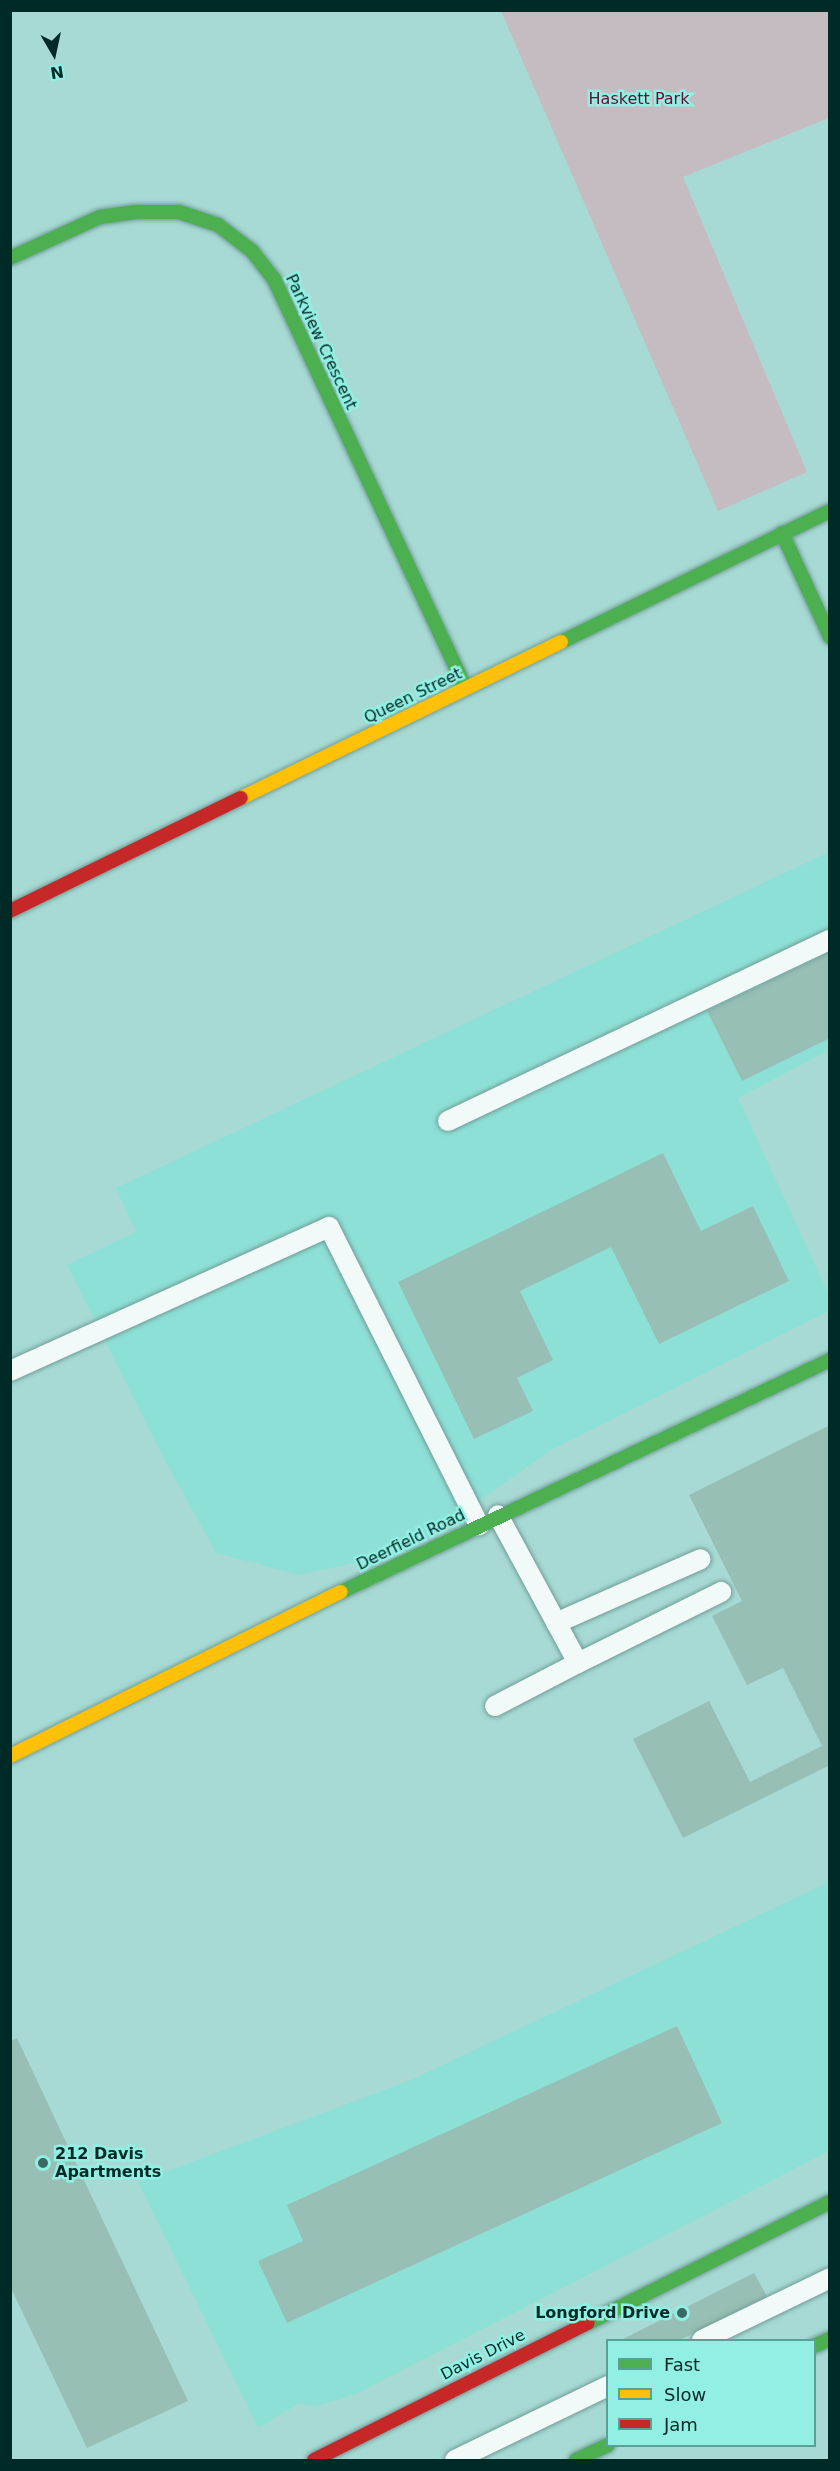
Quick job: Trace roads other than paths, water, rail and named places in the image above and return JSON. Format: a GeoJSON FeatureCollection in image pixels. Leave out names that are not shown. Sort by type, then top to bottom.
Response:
{"type":"FeatureCollection","features":[{"type":"Feature","properties":{"kind":"street","name":"Parkview Crescent"},"geometry":{"type":"LineString","coordinates":[[10,258],[100,217],[136,212],[179,212],[218,225],[252,251],[274,279],[466,688]]}},
{"type":"Feature","properties":{"kind":"street","name":"Queen Street"},"geometry":{"type":"LineString","coordinates":[[10,911],[830,511]]}},
{"type":"Feature","properties":{"kind":"street"},"geometry":{"type":"LineString","coordinates":[[782,533],[830,637]]}},
{"type":"Feature","properties":{"kind":"street","name":"Deerfield Road"},"geometry":{"type":"LineString","coordinates":[[10,1756],[498,1515],[830,1360]]}},
{"type":"Feature","properties":{"kind":"street","name":"Davis Drive"},"geometry":{"type":"LineString","coordinates":[[314,2460],[830,2202]]}},
{"type":"Feature","properties":{"kind":"street"},"geometry":{"type":"LineString","coordinates":[[816,2345],[830,2339]]}},
{"type":"Feature","properties":{"kind":"street"},"geometry":{"type":"LineString","coordinates":[[576,2460],[606,2446]]}},
{"type":"Feature","properties":{"kind":"lane"},"geometry":{"type":"LineString","coordinates":[[448,1121],[830,940]]}},
{"type":"Feature","properties":{"kind":"lane"},"geometry":{"type":"LineString","coordinates":[[10,1371],[329,1227],[479,1525]]}},
{"type":"Feature","properties":{"kind":"lane"},"geometry":{"type":"LineString","coordinates":[[498,1515],[578,1663]]}},
{"type":"Feature","properties":{"kind":"lane"},"geometry":{"type":"LineString","coordinates":[[556,1623],[701,1559]]}},
{"type":"Feature","properties":{"kind":"lane"},"geometry":{"type":"LineString","coordinates":[[495,1706],[722,1592]]}},
{"type":"Feature","properties":{"kind":"lane"},"geometry":{"type":"LineString","coordinates":[[704,2339],[830,2278]]}},
{"type":"Feature","properties":{"kind":"lane"},"geometry":{"type":"LineString","coordinates":[[455,2460],[606,2387]]}},
{"type":"Feature","properties":{"kind":"place","name":"212 Davis Apartments"},"geometry":{"type":"Point","coordinates":[43,2163]}},
{"type":"Feature","properties":{"kind":"place","name":"Longford Drive"},"geometry":{"type":"Point","coordinates":[682,2313]}},
{"type":"Feature","properties":{"kind":"park label","name":"Haskett Park"},"geometry":{"type":"Point","coordinates":[639,99]}}]}
